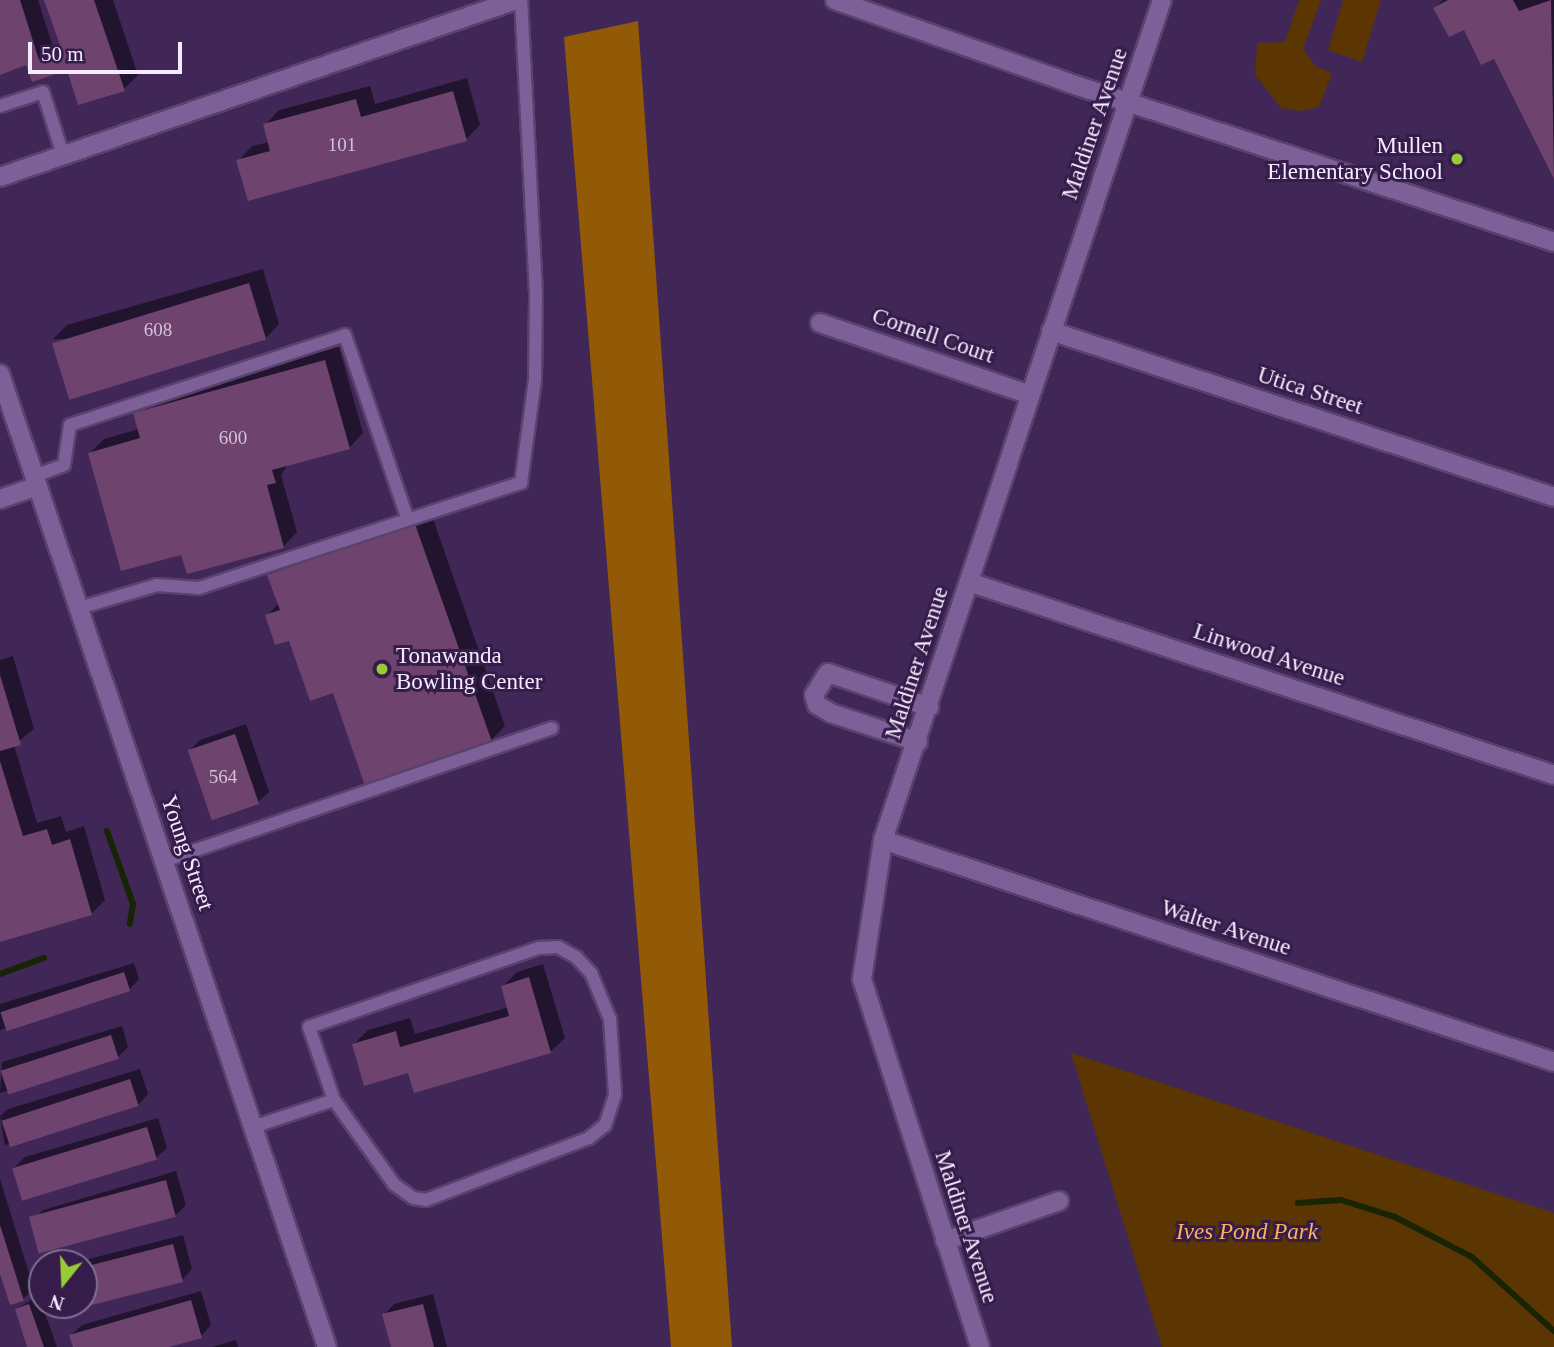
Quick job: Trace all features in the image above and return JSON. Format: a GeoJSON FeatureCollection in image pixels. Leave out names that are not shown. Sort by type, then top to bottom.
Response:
{"type":"FeatureCollection","features":[{"type":"Feature","properties":{"kind":"street"},"geometry":{"type":"LineString","coordinates":[[0,177],[519,0]]}},
{"type":"Feature","properties":{"kind":"street"},"geometry":{"type":"LineString","coordinates":[[835,0],[1128,101],[1554,242]]}},
{"type":"Feature","properties":{"kind":"street","name":"Maldiner Avenue"},"geometry":{"type":"LineString","coordinates":[[980,1347],[865,1000],[862,979],[883,840],[918,742],[1162,0]]}},
{"type":"Feature","properties":{"kind":"street","name":"Cornell Court"},"geometry":{"type":"LineString","coordinates":[[820,323],[1030,395]]}},
{"type":"Feature","properties":{"kind":"street","name":"Utica Street"},"geometry":{"type":"LineString","coordinates":[[1051,331],[1554,497]]}},
{"type":"Feature","properties":{"kind":"street","name":"Young Street"},"geometry":{"type":"LineString","coordinates":[[0,374],[327,1347]]}},
{"type":"Feature","properties":{"kind":"street"},"geometry":{"type":"LineString","coordinates":[[0,499],[36,481]]}},
{"type":"Feature","properties":{"kind":"street","name":"Linwood Avenue"},"geometry":{"type":"LineString","coordinates":[[969,582],[1554,775]]}},
{"type":"Feature","properties":{"kind":"street"},"geometry":{"type":"LineString","coordinates":[[918,742],[831,713],[817,705],[814,695],[828,673],[929,707]]}},
{"type":"Feature","properties":{"kind":"street","name":"Walter Avenue"},"geometry":{"type":"LineString","coordinates":[[883,840],[1554,1062]]}},
{"type":"Feature","properties":{"kind":"street"},"geometry":{"type":"LineString","coordinates":[[945,1241],[1059,1201]]}},
{"type":"Feature","properties":{"kind":"lane"},"geometry":{"type":"LineString","coordinates":[[79,608],[157,585],[199,588],[521,483],[535,379],[536,294],[519,0]]}},
{"type":"Feature","properties":{"kind":"lane"},"geometry":{"type":"LineString","coordinates":[[0,106],[43,92],[63,155]]}},
{"type":"Feature","properties":{"kind":"lane"},"geometry":{"type":"LineString","coordinates":[[36,481],[64,465],[70,425],[345,335],[408,520]]}},
{"type":"Feature","properties":{"kind":"lane"},"geometry":{"type":"LineString","coordinates":[[164,861],[552,728]]}},
{"type":"Feature","properties":{"kind":"lane"},"geometry":{"type":"LineString","coordinates":[[558,947],[576,957],[591,973],[610,1019],[615,1095],[605,1125],[589,1138],[426,1200],[413,1198],[394,1184],[334,1100],[309,1027],[539,948],[558,947]]}},
{"type":"Feature","properties":{"kind":"lane"},"geometry":{"type":"LineString","coordinates":[[253,1127],[334,1100]]}},
{"type":"Feature","properties":{"kind":"green space"},"geometry":{"type":"Polygon","coordinates":[[[1299,0],[1321,0],[1303,49],[1315,66],[1332,73],[1319,107],[1300,111],[1281,108],[1255,75],[1257,43],[1285,42],[1299,0]]]}},
{"type":"Feature","properties":{"kind":"green space"},"geometry":{"type":"Polygon","coordinates":[[[1343,0],[1381,0],[1362,62],[1328,50],[1343,0]]]}},
{"type":"Feature","properties":{"kind":"green space","name":"Ives Pond Park"},"geometry":{"type":"Polygon","coordinates":[[[1071,1053],[1554,1213],[1554,1347],[1162,1347],[1071,1053]]]}},
{"type":"Feature","properties":{"kind":"shaded area"},"geometry":{"type":"Polygon","coordinates":[[[638,21],[732,1347],[671,1347],[564,37],[638,21]]]}},
{"type":"Feature","properties":{"kind":"building"},"geometry":{"type":"Polygon","coordinates":[[[0,0],[20,0],[39,60],[62,51],[44,0],[94,0],[125,91],[78,105],[67,70],[32,82],[26,65],[0,75],[0,0]]]}},
{"type":"Feature","properties":{"kind":"building"},"geometry":{"type":"Polygon","coordinates":[[[1448,0],[1513,0],[1519,11],[1551,0],[1554,179],[1494,59],[1481,65],[1464,30],[1449,37],[1433,8],[1448,0]]]}},
{"type":"Feature","properties":{"kind":"building"},"geometry":{"type":"Polygon","coordinates":[[[453,91],[467,141],[248,201],[236,160],[270,151],[263,124],[356,99],[361,117],[453,91]]]}},
{"type":"Feature","properties":{"kind":"building"},"geometry":{"type":"Polygon","coordinates":[[[249,283],[266,339],[69,400],[52,343],[249,283]]]}},
{"type":"Feature","properties":{"kind":"building"},"geometry":{"type":"Polygon","coordinates":[[[325,360],[350,449],[272,470],[276,483],[267,485],[284,548],[187,574],[181,555],[121,571],[88,453],[140,438],[133,413],[325,360]]]}},
{"type":"Feature","properties":{"kind":"building","name":"Tonawanda Bowling Center"},"geometry":{"type":"Polygon","coordinates":[[[415,524],[492,742],[365,786],[333,693],[310,701],[289,641],[275,645],[265,615],[280,610],[267,575],[415,524]]]}},
{"type":"Feature","properties":{"kind":"building"},"geometry":{"type":"Polygon","coordinates":[[[0,675],[21,745],[0,751],[0,675]]]}},
{"type":"Feature","properties":{"kind":"building"},"geometry":{"type":"Polygon","coordinates":[[[235,734],[259,804],[212,820],[188,750],[235,734]]]}},
{"type":"Feature","properties":{"kind":"building"},"geometry":{"type":"Polygon","coordinates":[[[0,761],[23,836],[47,829],[52,845],[70,839],[92,915],[0,942],[0,761]]]}},
{"type":"Feature","properties":{"kind":"building"},"geometry":{"type":"Polygon","coordinates":[[[124,972],[130,991],[7,1031],[0,1012],[124,972]]]}},
{"type":"Feature","properties":{"kind":"building"},"geometry":{"type":"Polygon","coordinates":[[[529,977],[551,1053],[414,1093],[408,1073],[364,1086],[352,1044],[396,1031],[400,1047],[509,1016],[501,986],[529,977]]]}},
{"type":"Feature","properties":{"kind":"building"},"geometry":{"type":"Polygon","coordinates":[[[111,1035],[119,1059],[8,1095],[1,1071],[111,1035]]]}},
{"type":"Feature","properties":{"kind":"building"},"geometry":{"type":"Polygon","coordinates":[[[130,1079],[139,1106],[10,1147],[2,1121],[130,1079]]]}},
{"type":"Feature","properties":{"kind":"building"},"geometry":{"type":"Polygon","coordinates":[[[147,1127],[157,1160],[22,1201],[12,1168],[147,1127]]]}},
{"type":"Feature","properties":{"kind":"building"},"geometry":{"type":"Polygon","coordinates":[[[166,1180],[176,1217],[55,1249],[37,1249],[29,1217],[166,1180]]]}},
{"type":"Feature","properties":{"kind":"building"},"geometry":{"type":"Polygon","coordinates":[[[0,1225],[24,1301],[10,1305],[0,1274],[0,1225]]]}},
{"type":"Feature","properties":{"kind":"building"},"geometry":{"type":"Polygon","coordinates":[[[173,1244],[183,1282],[98,1303],[98,1263],[173,1244]]]}},
{"type":"Feature","properties":{"kind":"building"},"geometry":{"type":"Polygon","coordinates":[[[191,1300],[202,1338],[169,1347],[73,1347],[69,1335],[191,1300]]]}},
{"type":"Feature","properties":{"kind":"building"},"geometry":{"type":"Polygon","coordinates":[[[28,1304],[28,1319],[34,1319],[44,1347],[27,1347],[15,1309],[28,1304]]]}},
{"type":"Feature","properties":{"kind":"building"},"geometry":{"type":"Polygon","coordinates":[[[423,1304],[434,1347],[391,1347],[382,1314],[423,1304]]]}},
{"type":"Feature","properties":{"kind":"waterway"},"geometry":{"type":"LineString","coordinates":[[107,831],[133,904],[130,924]]}},
{"type":"Feature","properties":{"kind":"waterway"},"geometry":{"type":"LineString","coordinates":[[0,974],[44,958]]}},
{"type":"Feature","properties":{"kind":"waterway"},"geometry":{"type":"LineString","coordinates":[[1298,1203],[1341,1200],[1395,1217],[1472,1257],[1554,1331]]}},
{"type":"Feature","properties":{"kind":"place","name":"Mullen Elementary School"},"geometry":{"type":"Point","coordinates":[1457,159]}},
{"type":"Feature","properties":{"kind":"place","name":"Tonawanda Bowling Center"},"geometry":{"type":"Point","coordinates":[382,669]}}]}
